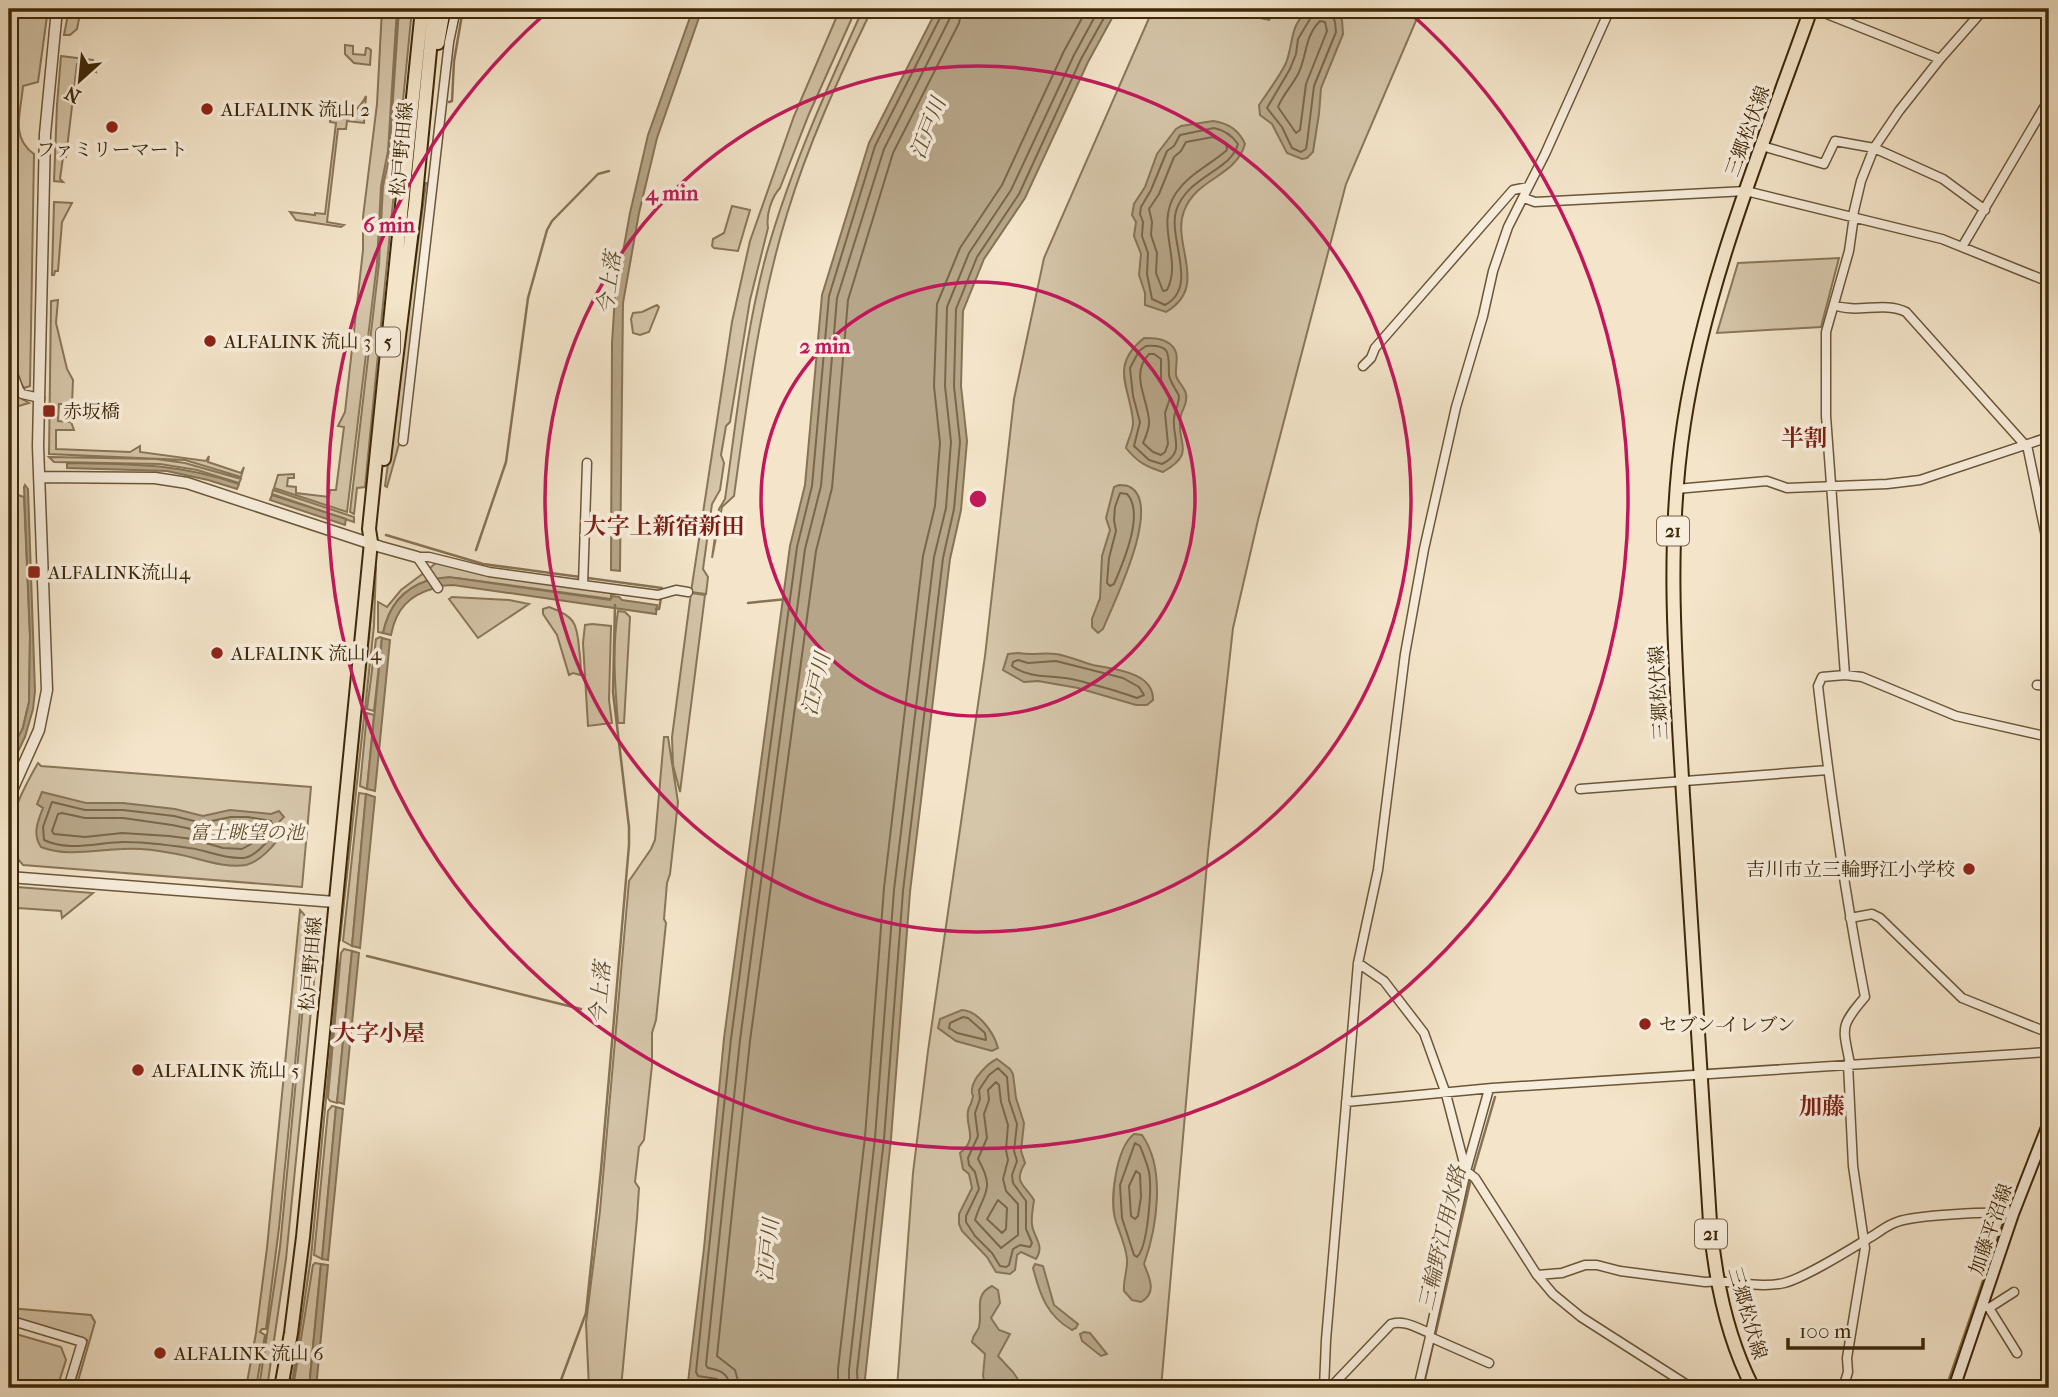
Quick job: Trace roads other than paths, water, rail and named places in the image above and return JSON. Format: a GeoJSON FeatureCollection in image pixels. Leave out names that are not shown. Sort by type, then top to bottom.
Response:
{"type":"FeatureCollection","features":[{"type":"Feature","properties":{"kind":"main road","name":"松戸野田線"},"geometry":{"type":"LineString","coordinates":[[281,1388],[303,1237],[371,542],[370,516],[422,9]]}},
{"type":"Feature","properties":{"kind":"main road","name":"松戸野田線"},"geometry":{"type":"LineString","coordinates":[[371,542],[376,530],[415,205],[434,9]]}},
{"type":"Feature","properties":{"kind":"main road"},"geometry":{"type":"LineString","coordinates":[[415,205],[428,143],[438,39],[444,9]]}},
{"type":"Feature","properties":{"kind":"main road","name":"三郷松伏線"},"geometry":{"type":"LineString","coordinates":[[1753,1388],[1729,1328],[1717,1281],[1710,1222],[1672,581],[1676,489],[1699,340],[1746,191],[1812,9]]}},
{"type":"Feature","properties":{"kind":"main road","name":"加藤平沼線"},"geometry":{"type":"LineString","coordinates":[[1954,1388],[1986,1307],[2013,1214],[2049,1122]]}},
{"type":"Feature","properties":{"kind":"street"},"geometry":{"type":"LineString","coordinates":[[9,796],[39,730],[47,690],[39,477],[40,398],[45,134],[57,9]]}},
{"type":"Feature","properties":{"kind":"street"},"geometry":{"type":"LineString","coordinates":[[402,442],[449,42],[456,9]]}},
{"type":"Feature","properties":{"kind":"street"},"geometry":{"type":"LineString","coordinates":[[1324,1388],[1325,1340],[1358,963],[1378,870],[1413,605],[1443,459],[1493,271],[1508,227],[1545,154],[1609,9]]}},
{"type":"Feature","properties":{"kind":"street"},"geometry":{"type":"LineString","coordinates":[[1812,9],[1940,59]]}},
{"type":"Feature","properties":{"kind":"street"},"geometry":{"type":"LineString","coordinates":[[1845,675],[1826,416],[1826,332],[1849,251],[1861,181],[1874,148],[1940,59],[1984,9]]}},
{"type":"Feature","properties":{"kind":"street"},"geometry":{"type":"LineString","coordinates":[[1962,247],[2049,99]]}},
{"type":"Feature","properties":{"kind":"street"},"geometry":{"type":"LineString","coordinates":[[1762,146],[1824,164],[1835,141],[1874,148],[1943,179],[1984,210]]}},
{"type":"Feature","properties":{"kind":"street"},"geometry":{"type":"LineString","coordinates":[[1363,366],[1371,358],[1375,348],[1513,190],[1528,187]]}},
{"type":"Feature","properties":{"kind":"street"},"geometry":{"type":"LineString","coordinates":[[1524,198],[1535,202],[1746,191],[1942,239],[2049,282]]}},
{"type":"Feature","properties":{"kind":"street"},"geometry":{"type":"LineString","coordinates":[[1834,304],[1847,310],[1895,307],[1906,312],[2026,445],[2045,517],[2049,551]]}},
{"type":"Feature","properties":{"kind":"street"},"geometry":{"type":"LineString","coordinates":[[9,363],[22,394],[40,398]]}},
{"type":"Feature","properties":{"kind":"street"},"geometry":{"type":"LineString","coordinates":[[1676,489],[1768,481],[1787,488],[1920,480],[2049,437]]}},
{"type":"Feature","properties":{"kind":"street"},"geometry":{"type":"LineString","coordinates":[[584,580],[587,464]]}},
{"type":"Feature","properties":{"kind":"street"},"geometry":{"type":"LineString","coordinates":[[39,477],[155,478],[180,481],[417,557],[429,557],[489,572],[584,580],[661,595],[676,590],[688,592]]}},
{"type":"Feature","properties":{"kind":"street"},"geometry":{"type":"LineString","coordinates":[[417,557],[438,588]]}},
{"type":"Feature","properties":{"kind":"street"},"geometry":{"type":"LineString","coordinates":[[1843,1388],[1848,1372],[1847,1357],[1865,1241],[1853,1166],[1849,1064],[1843,1027],[1865,997],[1850,918],[1818,686],[1822,677],[1862,677],[1956,716],[2049,737]]}},
{"type":"Feature","properties":{"kind":"street"},"geometry":{"type":"LineString","coordinates":[[2037,685],[2049,686]]}},
{"type":"Feature","properties":{"kind":"street"},"geometry":{"type":"LineString","coordinates":[[1580,789],[1828,770]]}},
{"type":"Feature","properties":{"kind":"street"},"geometry":{"type":"LineString","coordinates":[[9,877],[335,902]]}},
{"type":"Feature","properties":{"kind":"street"},"geometry":{"type":"LineString","coordinates":[[1850,918],[1872,914],[1880,918],[1962,998],[2049,1033]]}},
{"type":"Feature","properties":{"kind":"street"},"geometry":{"type":"LineString","coordinates":[[1358,963],[1384,981],[1424,1033],[1446,1094],[1466,1171],[1475,1178],[1537,1275],[1553,1294],[1581,1317],[1692,1388]]}},
{"type":"Feature","properties":{"kind":"street"},"geometry":{"type":"LineString","coordinates":[[1346,1102],[1489,1089],[2049,1052]]}},
{"type":"Feature","properties":{"kind":"street"},"geometry":{"type":"LineString","coordinates":[[1418,1388],[1466,1171],[1489,1089]]}},
{"type":"Feature","properties":{"kind":"street"},"geometry":{"type":"LineString","coordinates":[[1537,1275],[1562,1273],[1585,1265],[1597,1265],[1620,1271],[1704,1282],[1760,1285],[1783,1283],[1797,1279],[1895,1222],[2004,1212],[2013,1214]]}},
{"type":"Feature","properties":{"kind":"street"},"geometry":{"type":"LineString","coordinates":[[2014,1292],[1986,1307],[2017,1353]]}},
{"type":"Feature","properties":{"kind":"street"},"geometry":{"type":"LineString","coordinates":[[9,1320],[82,1342],[68,1388]]}},
{"type":"Feature","properties":{"kind":"street"},"geometry":{"type":"LineString","coordinates":[[1330,1388],[1391,1324],[1396,1322],[1489,1363]]}},
{"type":"Feature","properties":{"kind":"water"},"geometry":{"type":"Polygon","coordinates":[[[693,9],[702,9],[657,138],[639,213],[623,303],[620,571],[611,570],[612,343],[615,296],[648,135],[693,9]]]}},
{"type":"Feature","properties":{"kind":"water","name":"江戸川"},"geometry":{"type":"Polygon","coordinates":[[[937,9],[1117,9],[1088,62],[1025,198],[984,259],[963,311],[961,386],[967,441],[961,510],[950,559],[910,892],[891,1139],[864,1388],[717,1388],[717,1385],[688,1382],[724,1038],[790,546],[805,485],[822,295],[869,143],[937,9]]]}},
{"type":"Feature","properties":{"kind":"water"},"geometry":{"type":"Polygon","coordinates":[[[1250,9],[1278,9],[1269,20],[1260,18],[1250,9]]]}},
{"type":"Feature","properties":{"kind":"water"},"geometry":{"type":"Polygon","coordinates":[[[1312,9],[1335,9],[1342,20],[1343,34],[1321,88],[1313,152],[1302,159],[1287,153],[1272,124],[1260,115],[1259,105],[1286,63],[1299,20],[1312,9]]]}},
{"type":"Feature","properties":{"kind":"water"},"geometry":{"type":"Polygon","coordinates":[[[1213,121],[1232,128],[1245,144],[1233,164],[1198,191],[1184,211],[1181,224],[1187,264],[1186,290],[1179,302],[1166,312],[1145,305],[1145,293],[1139,275],[1141,254],[1134,236],[1134,204],[1145,187],[1157,154],[1176,129],[1213,121]]]}},
{"type":"Feature","properties":{"kind":"water"},"geometry":{"type":"Polygon","coordinates":[[[1144,338],[1161,339],[1173,347],[1177,378],[1186,394],[1180,425],[1183,452],[1174,465],[1163,472],[1143,463],[1126,448],[1133,424],[1124,368],[1133,348],[1144,338]]]}},
{"type":"Feature","properties":{"kind":"water"},"geometry":{"type":"Polygon","coordinates":[[[67,463],[174,468],[239,484],[237,489],[167,471],[67,468],[67,463]]]}},
{"type":"Feature","properties":{"kind":"water"},"geometry":{"type":"Polygon","coordinates":[[[25,485],[28,489],[35,691],[25,737],[9,766],[9,754],[23,728],[29,702],[30,636],[25,485]]]}},
{"type":"Feature","properties":{"kind":"water"},"geometry":{"type":"Polygon","coordinates":[[[1114,487],[1130,487],[1139,497],[1139,533],[1125,578],[1103,629],[1098,633],[1092,627],[1092,619],[1100,598],[1102,556],[1110,530],[1106,518],[1114,487]]]}},
{"type":"Feature","properties":{"kind":"water"},"geometry":{"type":"Polygon","coordinates":[[[272,495],[346,519],[345,525],[270,500],[272,495]]]}},
{"type":"Feature","properties":{"kind":"water"},"geometry":{"type":"Polygon","coordinates":[[[449,577],[610,600],[613,596],[619,597],[622,600],[657,605],[656,614],[453,585],[439,586],[434,579],[449,577]]]}},
{"type":"Feature","properties":{"kind":"water"},"geometry":{"type":"Polygon","coordinates":[[[429,580],[435,588],[405,604],[396,618],[391,635],[383,633],[398,600],[411,588],[429,580]]]}},
{"type":"Feature","properties":{"kind":"water"},"geometry":{"type":"Polygon","coordinates":[[[382,638],[390,640],[375,791],[367,789],[382,638]]]}},
{"type":"Feature","properties":{"kind":"water"},"geometry":{"type":"Polygon","coordinates":[[[1008,654],[1056,654],[1121,670],[1147,683],[1153,700],[1147,705],[1136,705],[1078,688],[1038,681],[1024,682],[1003,670],[1008,654]]]}},
{"type":"Feature","properties":{"kind":"water"},"geometry":{"type":"Polygon","coordinates":[[[42,792],[86,803],[123,803],[175,809],[203,816],[230,810],[271,814],[279,811],[284,817],[279,822],[281,833],[275,843],[261,857],[246,865],[227,865],[140,849],[60,852],[41,847],[38,842],[37,828],[43,808],[37,804],[42,792]]]}},
{"type":"Feature","properties":{"kind":"water"},"geometry":{"type":"Polygon","coordinates":[[[366,794],[375,797],[360,948],[352,946],[366,794]]]}},
{"type":"Feature","properties":{"kind":"water"},"geometry":{"type":"Polygon","coordinates":[[[352,951],[359,953],[344,1104],[337,1102],[352,951]]]}},
{"type":"Feature","properties":{"kind":"water"},"geometry":{"type":"Polygon","coordinates":[[[962,1010],[974,1014],[985,1024],[998,1048],[992,1051],[956,1041],[938,1028],[940,1019],[962,1010]]]}},
{"type":"Feature","properties":{"kind":"water"},"geometry":{"type":"Polygon","coordinates":[[[997,1059],[1013,1074],[1016,1098],[1024,1123],[1021,1151],[1025,1163],[1020,1179],[1034,1200],[1032,1225],[1039,1246],[1036,1259],[1021,1252],[1017,1255],[1015,1270],[1010,1274],[996,1272],[959,1224],[959,1214],[972,1188],[969,1174],[963,1169],[960,1153],[966,1148],[970,1138],[968,1109],[973,1096],[972,1089],[982,1071],[997,1059]]]}},
{"type":"Feature","properties":{"kind":"water"},"geometry":{"type":"Polygon","coordinates":[[[336,1107],[343,1109],[328,1260],[322,1259],[336,1107]]]}},
{"type":"Feature","properties":{"kind":"water"},"geometry":{"type":"Polygon","coordinates":[[[1134,1134],[1142,1135],[1150,1149],[1157,1181],[1153,1233],[1144,1264],[1151,1290],[1141,1302],[1132,1300],[1124,1291],[1127,1259],[1113,1201],[1119,1162],[1134,1134]]]}},
{"type":"Feature","properties":{"kind":"water"},"geometry":{"type":"Polygon","coordinates":[[[321,1264],[328,1265],[316,1388],[309,1388],[321,1264]]]}},
{"type":"Feature","properties":{"kind":"water"},"geometry":{"type":"Polygon","coordinates":[[[1035,1264],[1043,1266],[1054,1305],[1078,1324],[1076,1328],[1072,1330],[1063,1324],[1046,1304],[1033,1268],[1035,1264]]]}},
{"type":"Feature","properties":{"kind":"water"},"geometry":{"type":"Polygon","coordinates":[[[992,1286],[998,1290],[1000,1303],[991,1318],[999,1330],[1010,1334],[998,1356],[1019,1381],[1018,1388],[986,1388],[983,1376],[985,1354],[972,1342],[979,1327],[981,1299],[992,1286]]]}},
{"type":"Feature","properties":{"kind":"water"},"geometry":{"type":"Polygon","coordinates":[[[1090,1333],[1107,1354],[1101,1356],[1082,1341],[1080,1334],[1090,1333]]]}},
{"type":"Feature","properties":{"kind":"waterway"},"geometry":{"type":"LineString","coordinates":[[449,102],[452,101],[454,61],[463,9]]}},
{"type":"Feature","properties":{"kind":"waterway"},"geometry":{"type":"LineString","coordinates":[[476,550],[506,462],[528,298],[547,230],[552,221],[598,174],[609,171]]}},
{"type":"Feature","properties":{"kind":"waterway"},"geometry":{"type":"LineString","coordinates":[[2046,278],[2049,251]]}},
{"type":"Feature","properties":{"kind":"waterway"},"geometry":{"type":"LineString","coordinates":[[2046,285],[2049,298]]}},
{"type":"Feature","properties":{"kind":"waterway"},"geometry":{"type":"LineString","coordinates":[[386,535],[483,564],[662,588],[662,592]]}},
{"type":"Feature","properties":{"kind":"waterway"},"geometry":{"type":"LineString","coordinates":[[656,609],[659,609],[661,598]]}},
{"type":"Feature","properties":{"kind":"waterway"},"geometry":{"type":"LineString","coordinates":[[748,603],[787,599]]}},
{"type":"Feature","properties":{"kind":"waterway","name":"今上落"},"geometry":{"type":"LineString","coordinates":[[558,1388],[586,1313],[629,845],[613,692],[615,605]]}},
{"type":"Feature","properties":{"kind":"waterway"},"geometry":{"type":"LineString","coordinates":[[367,956],[581,1009]]}},
{"type":"Feature","properties":{"kind":"waterway","name":"三輪野江用水路"},"geometry":{"type":"LineString","coordinates":[[1423,1388],[1470,1183],[1495,1097]]}},
{"type":"Feature","properties":{"kind":"waterway"},"geometry":{"type":"LineString","coordinates":[[1946,1388],[2005,1217]]}},
{"type":"Feature","properties":{"kind":"place","name":"ALFALINK 流山 2"},"geometry":{"type":"Point","coordinates":[207,109]}},
{"type":"Feature","properties":{"kind":"place","name":"ファミリーマート"},"geometry":{"type":"Point","coordinates":[112,127]}},
{"type":"Feature","properties":{"kind":"place","name":"ALFALINK 流山 3"},"geometry":{"type":"Point","coordinates":[210,341]}},
{"type":"Feature","properties":{"kind":"place","name":"赤坂橋"},"geometry":{"type":"Point","coordinates":[49,411]}},
{"type":"Feature","properties":{"kind":"place","name":"ALFALINK流山4"},"geometry":{"type":"Point","coordinates":[34,572]}},
{"type":"Feature","properties":{"kind":"place","name":"ALFALINK 流山 4"},"geometry":{"type":"Point","coordinates":[217,653]}},
{"type":"Feature","properties":{"kind":"place","name":"吉川市立三輪野江小学校"},"geometry":{"type":"Point","coordinates":[1969,869]}},
{"type":"Feature","properties":{"kind":"place","name":"セブン-イレブン"},"geometry":{"type":"Point","coordinates":[1645,1024]}},
{"type":"Feature","properties":{"kind":"place","name":"ALFALINK 流山 5"},"geometry":{"type":"Point","coordinates":[138,1070]}},
{"type":"Feature","properties":{"kind":"place","name":"ALFALINK 流山 6"},"geometry":{"type":"Point","coordinates":[160,1353]}},
{"type":"Feature","properties":{"kind":"district","name":"半割"},"geometry":{"type":"Point","coordinates":[1804,438]}},
{"type":"Feature","properties":{"kind":"district","name":"大字上新宿新田"},"geometry":{"type":"Point","coordinates":[664,526]}},
{"type":"Feature","properties":{"kind":"district","name":"大字小屋"},"geometry":{"type":"Point","coordinates":[379,1033]}},
{"type":"Feature","properties":{"kind":"district","name":"加藤"},"geometry":{"type":"Point","coordinates":[1822,1106]}},
{"type":"Feature","properties":{"kind":"park label","name":"富士眺望の池"},"geometry":{"type":"Point","coordinates":[247,832]}}]}
